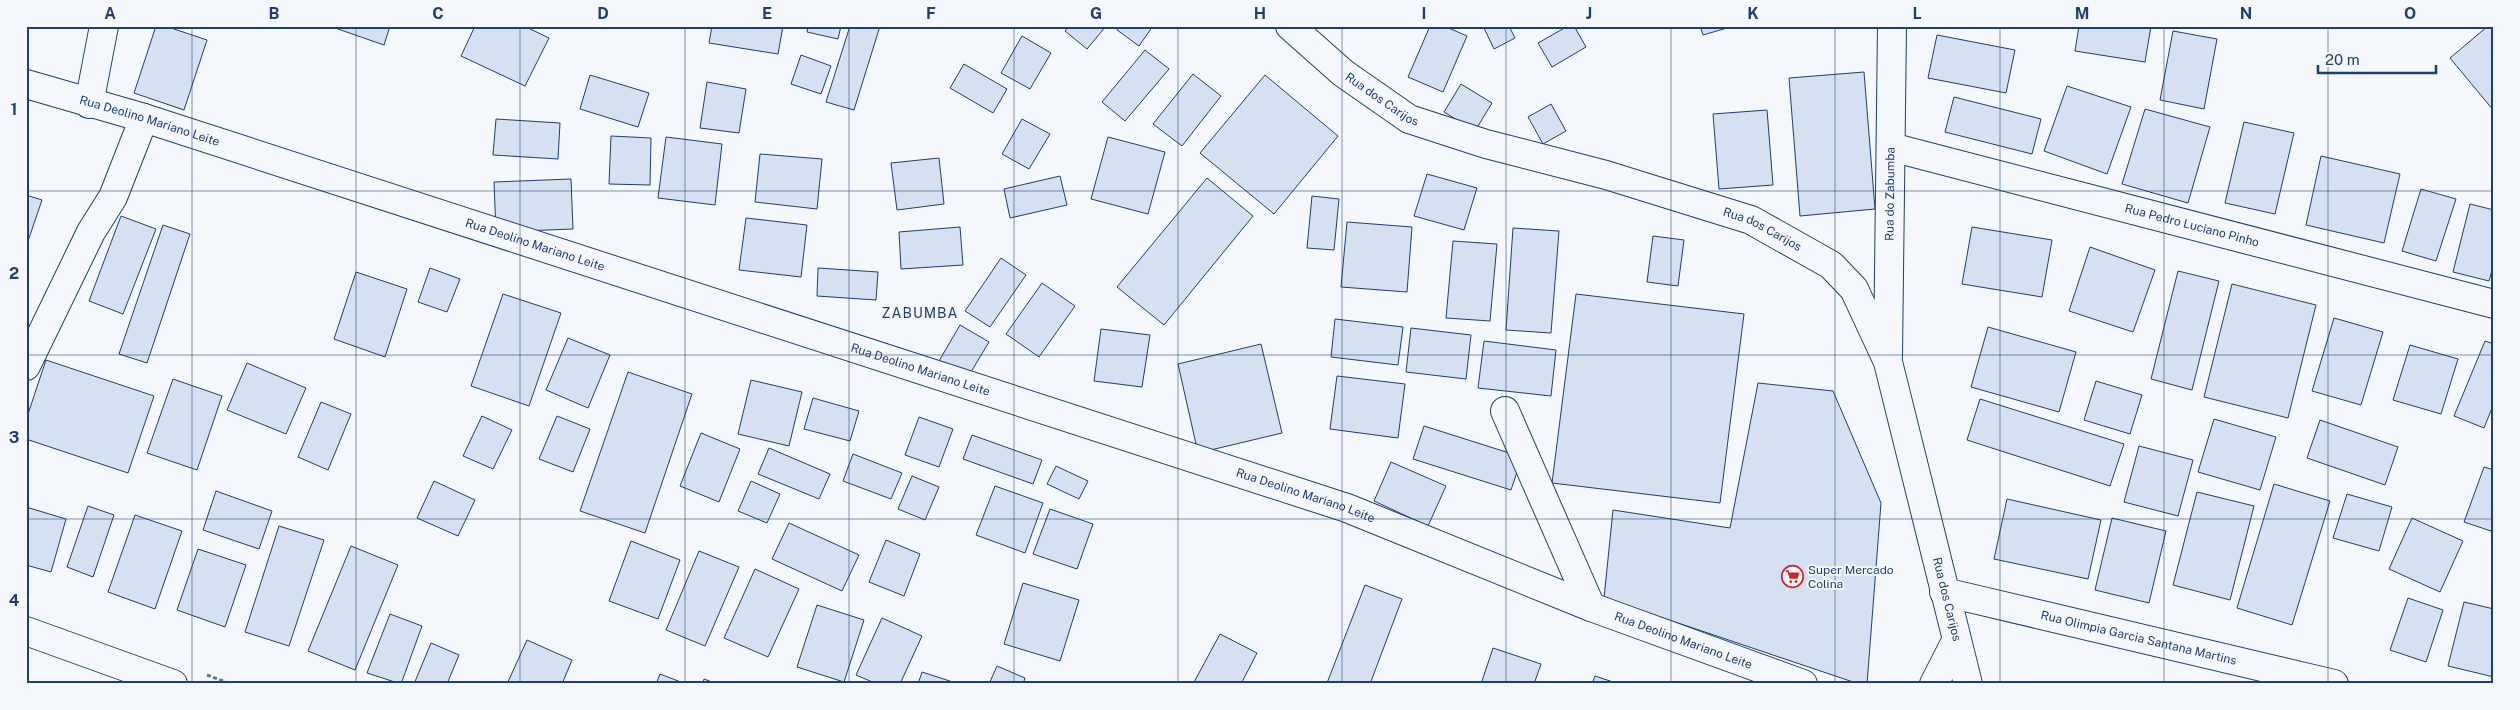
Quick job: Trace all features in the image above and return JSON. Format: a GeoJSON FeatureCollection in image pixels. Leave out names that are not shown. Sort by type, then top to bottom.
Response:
{"type":"FeatureCollection","features":[{"type":"Feature","properties":{"kind":"street"},"geometry":{"type":"LineString","coordinates":[[89,104],[104,26]]}},
{"type":"Feature","properties":{"kind":"street","name":"Rua dos Carijos"},"geometry":{"type":"LineString","coordinates":[[1290,26],[1343,73],[1409,118],[1486,144],[1606,175],[1750,220],[1831,265],[1854,289],[1888,362],[1968,684]]}},
{"type":"Feature","properties":{"kind":"street","name":"Rua do Zabumba"},"geometry":{"type":"LineString","coordinates":[[1888,362],[1892,26]]}},
{"type":"Feature","properties":{"kind":"street","name":"Rua Deolino Mariano Leite"},"geometry":{"type":"LineString","coordinates":[[26,84],[89,104],[144,118],[1347,508],[1591,607],[1803,684]]}},
{"type":"Feature","properties":{"kind":"street"},"geometry":{"type":"LineString","coordinates":[[26,366],[91,232],[113,197],[144,118]]}},
{"type":"Feature","properties":{"kind":"street","name":"Rua Pedro Luciano Pinho"},"geometry":{"type":"LineString","coordinates":[[1891,147],[2494,304]]}},
{"type":"Feature","properties":{"kind":"street"},"geometry":{"type":"LineString","coordinates":[[1506,410],[1591,607]]}},
{"type":"Feature","properties":{"kind":"street","name":"Rua Olimpia Garcia Santana Martins"},"geometry":{"type":"LineString","coordinates":[[1944,592],[2334,684]]}},
{"type":"Feature","properties":{"kind":"street"},"geometry":{"type":"LineString","coordinates":[[26,631],[173,684]]}},
{"type":"Feature","properties":{"kind":"street"},"geometry":{"type":"LineString","coordinates":[[1934,684],[1956,641]]}},
{"type":"Feature","properties":{"kind":"building"},"geometry":{"type":"Polygon","coordinates":[[[156,26],[165,26],[207,40],[184,110],[134,93],[156,26]]]}},
{"type":"Feature","properties":{"kind":"building"},"geometry":{"type":"Polygon","coordinates":[[[336,26],[390,26],[384,45],[335,28],[336,26]]]}},
{"type":"Feature","properties":{"kind":"building"},"geometry":{"type":"Polygon","coordinates":[[[475,26],[524,26],[549,38],[525,86],[461,56],[475,26]]]}},
{"type":"Feature","properties":{"kind":"building"},"geometry":{"type":"Polygon","coordinates":[[[712,26],[783,26],[778,54],[709,43],[712,26]]]}},
{"type":"Feature","properties":{"kind":"building"},"geometry":{"type":"Polygon","coordinates":[[[808,26],[841,26],[838,39],[807,32],[808,26]]]}},
{"type":"Feature","properties":{"kind":"building"},"geometry":{"type":"Polygon","coordinates":[[[850,26],[880,26],[854,110],[826,102],[850,26]]]}},
{"type":"Feature","properties":{"kind":"building"},"geometry":{"type":"Polygon","coordinates":[[[1069,26],[1106,26],[1087,49],[1065,31],[1069,26]]]}},
{"type":"Feature","properties":{"kind":"building"},"geometry":{"type":"Polygon","coordinates":[[[1119,26],[1153,26],[1139,46],[1117,30],[1119,26]]]}},
{"type":"Feature","properties":{"kind":"building"},"geometry":{"type":"Polygon","coordinates":[[[1430,26],[1444,26],[1467,36],[1443,92],[1408,77],[1430,26]]]}},
{"type":"Feature","properties":{"kind":"building"},"geometry":{"type":"Polygon","coordinates":[[[1483,26],[1509,26],[1515,38],[1494,49],[1483,26]]]}},
{"type":"Feature","properties":{"kind":"building"},"geometry":{"type":"Polygon","coordinates":[[[1568,26],[1574,26],[1586,47],[1552,67],[1538,43],[1568,26]]]}},
{"type":"Feature","properties":{"kind":"building"},"geometry":{"type":"Polygon","coordinates":[[[1700,26],[1734,26],[1703,35],[1700,26]]]}},
{"type":"Feature","properties":{"kind":"building"},"geometry":{"type":"Polygon","coordinates":[[[2079,26],[2151,26],[2145,62],[2075,51],[2079,26]]]}},
{"type":"Feature","properties":{"kind":"building"},"geometry":{"type":"Polygon","coordinates":[[[2488,26],[2494,26],[2494,111],[2450,58],[2488,26]]]}},
{"type":"Feature","properties":{"kind":"building"},"geometry":{"type":"Polygon","coordinates":[[[2173,31],[2217,39],[2204,109],[2160,100],[2173,31]]]}},
{"type":"Feature","properties":{"kind":"building"},"geometry":{"type":"Polygon","coordinates":[[[1937,35],[2015,50],[2006,93],[1928,78],[1937,35]]]}},
{"type":"Feature","properties":{"kind":"building"},"geometry":{"type":"Polygon","coordinates":[[[1022,36],[1051,53],[1030,89],[1001,73],[1022,36]]]}},
{"type":"Feature","properties":{"kind":"building"},"geometry":{"type":"Polygon","coordinates":[[[1145,50],[1169,69],[1125,121],[1102,102],[1145,50]]]}},
{"type":"Feature","properties":{"kind":"building"},"geometry":{"type":"Polygon","coordinates":[[[801,55],[831,66],[821,94],[791,84],[801,55]]]}},
{"type":"Feature","properties":{"kind":"building"},"geometry":{"type":"Polygon","coordinates":[[[964,64],[1007,89],[993,113],[950,88],[964,64]]]}},
{"type":"Feature","properties":{"kind":"building"},"geometry":{"type":"Polygon","coordinates":[[[1864,72],[1875,209],[1800,216],[1789,78],[1864,72]]]}},
{"type":"Feature","properties":{"kind":"building"},"geometry":{"type":"Polygon","coordinates":[[[1193,74],[1221,96],[1182,146],[1153,124],[1193,74]]]}},
{"type":"Feature","properties":{"kind":"building"},"geometry":{"type":"Polygon","coordinates":[[[590,75],[649,93],[638,127],[580,109],[590,75]]]}},
{"type":"Feature","properties":{"kind":"building"},"geometry":{"type":"Polygon","coordinates":[[[1265,75],[1338,136],[1274,214],[1200,153],[1265,75]]]}},
{"type":"Feature","properties":{"kind":"building"},"geometry":{"type":"Polygon","coordinates":[[[707,82],[746,89],[739,133],[700,128],[707,82]]]}},
{"type":"Feature","properties":{"kind":"building"},"geometry":{"type":"Polygon","coordinates":[[[1461,84],[1492,103],[1475,131],[1444,112],[1461,84]]]}},
{"type":"Feature","properties":{"kind":"building"},"geometry":{"type":"Polygon","coordinates":[[[2067,86],[2131,107],[2107,174],[2044,151],[2067,86]]]}},
{"type":"Feature","properties":{"kind":"building"},"geometry":{"type":"Polygon","coordinates":[[[1954,97],[2041,119],[2032,154],[1945,132],[1954,97]]]}},
{"type":"Feature","properties":{"kind":"building"},"geometry":{"type":"Polygon","coordinates":[[[1551,104],[1566,131],[1543,144],[1528,117],[1551,104]]]}},
{"type":"Feature","properties":{"kind":"building"},"geometry":{"type":"Polygon","coordinates":[[[2145,109],[2210,127],[2188,203],[2122,184],[2145,109]]]}},
{"type":"Feature","properties":{"kind":"building"},"geometry":{"type":"Polygon","coordinates":[[[1767,110],[1773,185],[1719,189],[1713,114],[1767,110]]]}},
{"type":"Feature","properties":{"kind":"building"},"geometry":{"type":"Polygon","coordinates":[[[496,119],[560,123],[558,159],[493,155],[496,119]]]}},
{"type":"Feature","properties":{"kind":"building"},"geometry":{"type":"Polygon","coordinates":[[[1022,119],[1050,134],[1029,169],[1002,154],[1022,119]]]}},
{"type":"Feature","properties":{"kind":"building"},"geometry":{"type":"Polygon","coordinates":[[[2244,122],[2294,133],[2275,214],[2225,203],[2244,122]]]}},
{"type":"Feature","properties":{"kind":"building"},"geometry":{"type":"Polygon","coordinates":[[[611,136],[651,138],[650,185],[609,184],[611,136]]]}},
{"type":"Feature","properties":{"kind":"building"},"geometry":{"type":"Polygon","coordinates":[[[666,137],[722,144],[715,205],[658,198],[666,137]]]}},
{"type":"Feature","properties":{"kind":"building"},"geometry":{"type":"Polygon","coordinates":[[[1108,137],[1165,152],[1148,214],[1091,199],[1108,137]]]}},
{"type":"Feature","properties":{"kind":"building"},"geometry":{"type":"Polygon","coordinates":[[[760,154],[822,159],[817,209],[755,202],[760,154]]]}},
{"type":"Feature","properties":{"kind":"building"},"geometry":{"type":"Polygon","coordinates":[[[2321,156],[2400,174],[2384,243],[2306,225],[2321,156]]]}},
{"type":"Feature","properties":{"kind":"building"},"geometry":{"type":"Polygon","coordinates":[[[939,158],[944,204],[897,210],[891,163],[939,158]]]}},
{"type":"Feature","properties":{"kind":"building"},"geometry":{"type":"Polygon","coordinates":[[[1427,174],[1477,188],[1464,230],[1414,216],[1427,174]]]}},
{"type":"Feature","properties":{"kind":"building"},"geometry":{"type":"Polygon","coordinates":[[[1060,176],[1067,205],[1010,218],[1004,189],[1060,176]]]}},
{"type":"Feature","properties":{"kind":"building"},"geometry":{"type":"Polygon","coordinates":[[[1207,178],[1253,216],[1164,325],[1117,287],[1207,178]]]}},
{"type":"Feature","properties":{"kind":"building"},"geometry":{"type":"Polygon","coordinates":[[[571,179],[573,229],[496,232],[494,182],[571,179]]]}},
{"type":"Feature","properties":{"kind":"building"},"geometry":{"type":"Polygon","coordinates":[[[2421,189],[2456,199],[2436,261],[2402,251],[2421,189]]]}},
{"type":"Feature","properties":{"kind":"building"},"geometry":{"type":"Polygon","coordinates":[[[26,195],[42,200],[26,247],[26,195]]]}},
{"type":"Feature","properties":{"kind":"building"},"geometry":{"type":"Polygon","coordinates":[[[1312,196],[1339,199],[1334,250],[1307,248],[1312,196]]]}},
{"type":"Feature","properties":{"kind":"building"},"geometry":{"type":"Polygon","coordinates":[[[2470,204],[2494,210],[2494,263],[2489,281],[2453,272],[2470,204]]]}},
{"type":"Feature","properties":{"kind":"building"},"geometry":{"type":"Polygon","coordinates":[[[121,216],[156,229],[123,314],[89,301],[121,216]]]}},
{"type":"Feature","properties":{"kind":"building"},"geometry":{"type":"Polygon","coordinates":[[[746,218],[807,225],[801,277],[739,270],[746,218]]]}},
{"type":"Feature","properties":{"kind":"building"},"geometry":{"type":"Polygon","coordinates":[[[1347,222],[1412,227],[1407,292],[1341,287],[1347,222]]]}},
{"type":"Feature","properties":{"kind":"building"},"geometry":{"type":"Polygon","coordinates":[[[163,225],[190,234],[147,363],[119,354],[163,225]]]}},
{"type":"Feature","properties":{"kind":"building"},"geometry":{"type":"Polygon","coordinates":[[[960,227],[963,265],[901,269],[899,232],[960,227]]]}},
{"type":"Feature","properties":{"kind":"building"},"geometry":{"type":"Polygon","coordinates":[[[1972,227],[2052,240],[2042,297],[1962,284],[1972,227]]]}},
{"type":"Feature","properties":{"kind":"building"},"geometry":{"type":"Polygon","coordinates":[[[1513,228],[1559,231],[1551,333],[1506,330],[1513,228]]]}},
{"type":"Feature","properties":{"kind":"building"},"geometry":{"type":"Polygon","coordinates":[[[1653,236],[1684,240],[1678,286],[1647,282],[1653,236]]]}},
{"type":"Feature","properties":{"kind":"building"},"geometry":{"type":"Polygon","coordinates":[[[1453,241],[1497,244],[1490,321],[1446,318],[1453,241]]]}},
{"type":"Feature","properties":{"kind":"building"},"geometry":{"type":"Polygon","coordinates":[[[2090,247],[2155,270],[2133,332],[2069,311],[2090,247]]]}},
{"type":"Feature","properties":{"kind":"building"},"geometry":{"type":"Polygon","coordinates":[[[1001,258],[1026,275],[990,327],[965,311],[1001,258]]]}},
{"type":"Feature","properties":{"kind":"building"},"geometry":{"type":"Polygon","coordinates":[[[430,268],[460,279],[447,312],[418,302],[430,268]]]}},
{"type":"Feature","properties":{"kind":"building"},"geometry":{"type":"Polygon","coordinates":[[[818,268],[878,272],[876,300],[817,296],[818,268]]]}},
{"type":"Feature","properties":{"kind":"building"},"geometry":{"type":"Polygon","coordinates":[[[2178,271],[2219,281],[2192,390],[2151,379],[2178,271]]]}},
{"type":"Feature","properties":{"kind":"building"},"geometry":{"type":"Polygon","coordinates":[[[356,272],[407,289],[385,357],[334,339],[356,272]]]}},
{"type":"Feature","properties":{"kind":"building"},"geometry":{"type":"Polygon","coordinates":[[[1042,283],[1075,306],[1039,357],[1006,334],[1042,283]]]}},
{"type":"Feature","properties":{"kind":"building"},"geometry":{"type":"Polygon","coordinates":[[[2232,284],[2316,305],[2288,418],[2204,397],[2232,284]]]}},
{"type":"Feature","properties":{"kind":"building"},"geometry":{"type":"Polygon","coordinates":[[[503,294],[561,313],[529,406],[471,386],[503,294]]]}},
{"type":"Feature","properties":{"kind":"building"},"geometry":{"type":"Polygon","coordinates":[[[1576,294],[1744,314],[1720,503],[1552,483],[1576,294]]]}},
{"type":"Feature","properties":{"kind":"building"},"geometry":{"type":"Polygon","coordinates":[[[2334,318],[2383,332],[2361,405],[2312,391],[2334,318]]]}},
{"type":"Feature","properties":{"kind":"building"},"geometry":{"type":"Polygon","coordinates":[[[1335,319],[1403,327],[1398,365],[1331,357],[1335,319]]]}},
{"type":"Feature","properties":{"kind":"building"},"geometry":{"type":"Polygon","coordinates":[[[960,325],[989,342],[968,377],[939,361],[960,325]]]}},
{"type":"Feature","properties":{"kind":"building"},"geometry":{"type":"Polygon","coordinates":[[[1988,327],[2076,352],[2059,412],[1971,387],[1988,327]]]}},
{"type":"Feature","properties":{"kind":"building"},"geometry":{"type":"Polygon","coordinates":[[[1411,328],[1471,335],[1466,379],[1406,372],[1411,328]]]}},
{"type":"Feature","properties":{"kind":"building"},"geometry":{"type":"Polygon","coordinates":[[[1101,329],[1150,335],[1142,387],[1094,381],[1101,329]]]}},
{"type":"Feature","properties":{"kind":"building"},"geometry":{"type":"Polygon","coordinates":[[[568,338],[610,355],[588,408],[546,390],[568,338]]]}},
{"type":"Feature","properties":{"kind":"building"},"geometry":{"type":"Polygon","coordinates":[[[1484,341],[1556,350],[1551,396],[1478,388],[1484,341]]]}},
{"type":"Feature","properties":{"kind":"building"},"geometry":{"type":"Polygon","coordinates":[[[2485,341],[2494,344],[2494,403],[2484,428],[2454,416],[2485,341]]]}},
{"type":"Feature","properties":{"kind":"building"},"geometry":{"type":"Polygon","coordinates":[[[1261,344],[1282,433],[1198,453],[1178,364],[1261,344]]]}},
{"type":"Feature","properties":{"kind":"building"},"geometry":{"type":"Polygon","coordinates":[[[2410,345],[2458,359],[2441,414],[2393,400],[2410,345]]]}},
{"type":"Feature","properties":{"kind":"building"},"geometry":{"type":"Polygon","coordinates":[[[46,360],[154,396],[128,473],[26,439],[26,420],[46,360]]]}},
{"type":"Feature","properties":{"kind":"building"},"geometry":{"type":"Polygon","coordinates":[[[247,363],[306,388],[286,434],[227,410],[247,363]]]}},
{"type":"Feature","properties":{"kind":"building"},"geometry":{"type":"Polygon","coordinates":[[[628,372],[692,394],[645,533],[580,511],[628,372]]]}},
{"type":"Feature","properties":{"kind":"building"},"geometry":{"type":"Polygon","coordinates":[[[1337,376],[1405,384],[1398,438],[1330,429],[1337,376]]]}},
{"type":"Feature","properties":{"kind":"building"},"geometry":{"type":"Polygon","coordinates":[[[173,379],[222,396],[197,470],[147,453],[173,379]]]}},
{"type":"Feature","properties":{"kind":"building"},"geometry":{"type":"Polygon","coordinates":[[[751,380],[802,392],[789,446],[738,434],[751,380]]]}},
{"type":"Feature","properties":{"kind":"building"},"geometry":{"type":"Polygon","coordinates":[[[2096,381],[2142,395],[2130,434],[2084,420],[2096,381]]]}},
{"type":"Feature","properties":{"kind":"building"},"geometry":{"type":"Polygon","coordinates":[[[1758,383],[1833,391],[1881,503],[1867,684],[1859,684],[1604,598],[1613,510],[1730,528],[1758,383]]]}},
{"type":"Feature","properties":{"kind":"building"},"geometry":{"type":"Polygon","coordinates":[[[813,398],[859,411],[850,441],[804,429],[813,398]]]}},
{"type":"Feature","properties":{"kind":"building"},"geometry":{"type":"Polygon","coordinates":[[[1980,399],[2124,444],[2110,486],[1967,440],[1980,399]]]}},
{"type":"Feature","properties":{"kind":"building"},"geometry":{"type":"Polygon","coordinates":[[[321,402],[351,414],[328,470],[298,457],[321,402]]]}},
{"type":"Feature","properties":{"kind":"building"},"geometry":{"type":"Polygon","coordinates":[[[482,416],[512,430],[493,469],[463,456],[482,416]]]}},
{"type":"Feature","properties":{"kind":"building"},"geometry":{"type":"Polygon","coordinates":[[[557,416],[590,429],[573,472],[539,459],[557,416]]]}},
{"type":"Feature","properties":{"kind":"building"},"geometry":{"type":"Polygon","coordinates":[[[919,417],[953,429],[939,467],[905,455],[919,417]]]}},
{"type":"Feature","properties":{"kind":"building"},"geometry":{"type":"Polygon","coordinates":[[[2214,419],[2276,437],[2260,490],[2198,472],[2214,419]]]}},
{"type":"Feature","properties":{"kind":"building"},"geometry":{"type":"Polygon","coordinates":[[[2320,420],[2398,447],[2385,485],[2307,458],[2320,420]]]}},
{"type":"Feature","properties":{"kind":"building"},"geometry":{"type":"Polygon","coordinates":[[[1424,426],[1522,457],[1511,490],[1413,459],[1424,426]]]}},
{"type":"Feature","properties":{"kind":"building"},"geometry":{"type":"Polygon","coordinates":[[[701,433],[740,449],[719,502],[680,486],[701,433]]]}},
{"type":"Feature","properties":{"kind":"building"},"geometry":{"type":"Polygon","coordinates":[[[972,435],[1042,460],[1033,484],[963,459],[972,435]]]}},
{"type":"Feature","properties":{"kind":"building"},"geometry":{"type":"Polygon","coordinates":[[[2139,446],[2193,460],[2178,516],[2124,502],[2139,446]]]}},
{"type":"Feature","properties":{"kind":"building"},"geometry":{"type":"Polygon","coordinates":[[[769,448],[830,474],[819,499],[758,474],[769,448]]]}},
{"type":"Feature","properties":{"kind":"building"},"geometry":{"type":"Polygon","coordinates":[[[853,454],[902,473],[891,499],[843,481],[853,454]]]}},
{"type":"Feature","properties":{"kind":"building"},"geometry":{"type":"Polygon","coordinates":[[[1391,462],[1446,486],[1428,526],[1374,501],[1391,462]]]}},
{"type":"Feature","properties":{"kind":"building"},"geometry":{"type":"Polygon","coordinates":[[[1056,466],[1088,481],[1079,499],[1047,484],[1056,466]]]}},
{"type":"Feature","properties":{"kind":"building"},"geometry":{"type":"Polygon","coordinates":[[[2484,467],[2494,470],[2494,532],[2464,522],[2484,467]]]}},
{"type":"Feature","properties":{"kind":"building"},"geometry":{"type":"Polygon","coordinates":[[[912,476],[939,487],[925,520],[898,509],[912,476]]]}},
{"type":"Feature","properties":{"kind":"building"},"geometry":{"type":"Polygon","coordinates":[[[434,481],[475,500],[458,536],[417,518],[434,481]]]}},
{"type":"Feature","properties":{"kind":"building"},"geometry":{"type":"Polygon","coordinates":[[[751,481],[780,494],[767,523],[738,511],[751,481]]]}},
{"type":"Feature","properties":{"kind":"building"},"geometry":{"type":"Polygon","coordinates":[[[2274,484],[2330,501],[2292,625],[2237,608],[2274,484]]]}},
{"type":"Feature","properties":{"kind":"building"},"geometry":{"type":"Polygon","coordinates":[[[995,486],[1043,503],[1025,553],[976,535],[995,486]]]}},
{"type":"Feature","properties":{"kind":"building"},"geometry":{"type":"Polygon","coordinates":[[[216,491],[272,511],[259,549],[203,530],[216,491]]]}},
{"type":"Feature","properties":{"kind":"building"},"geometry":{"type":"Polygon","coordinates":[[[2197,492],[2254,506],[2230,600],[2173,585],[2197,492]]]}},
{"type":"Feature","properties":{"kind":"building"},"geometry":{"type":"Polygon","coordinates":[[[2347,494],[2392,507],[2379,551],[2333,538],[2347,494]]]}},
{"type":"Feature","properties":{"kind":"building"},"geometry":{"type":"Polygon","coordinates":[[[2007,499],[2101,520],[2088,579],[1994,559],[2007,499]]]}},
{"type":"Feature","properties":{"kind":"building"},"geometry":{"type":"Polygon","coordinates":[[[88,506],[114,515],[93,577],[67,567],[88,506]]]}},
{"type":"Feature","properties":{"kind":"building"},"geometry":{"type":"Polygon","coordinates":[[[26,507],[66,519],[51,572],[26,565],[26,507]]]}},
{"type":"Feature","properties":{"kind":"building"},"geometry":{"type":"Polygon","coordinates":[[[1050,509],[1093,524],[1077,569],[1033,554],[1050,509]]]}},
{"type":"Feature","properties":{"kind":"building"},"geometry":{"type":"Polygon","coordinates":[[[135,515],[182,531],[155,609],[108,592],[135,515]]]}},
{"type":"Feature","properties":{"kind":"building"},"geometry":{"type":"Polygon","coordinates":[[[2112,518],[2166,531],[2149,603],[2095,590],[2112,518]]]}},
{"type":"Feature","properties":{"kind":"building"},"geometry":{"type":"Polygon","coordinates":[[[2412,518],[2463,541],[2440,592],[2389,569],[2412,518]]]}},
{"type":"Feature","properties":{"kind":"building"},"geometry":{"type":"Polygon","coordinates":[[[789,523],[859,555],[842,591],[772,559],[789,523]]]}},
{"type":"Feature","properties":{"kind":"building"},"geometry":{"type":"Polygon","coordinates":[[[279,526],[324,540],[289,646],[245,632],[279,526]]]}},
{"type":"Feature","properties":{"kind":"building"},"geometry":{"type":"Polygon","coordinates":[[[886,540],[920,554],[904,596],[869,582],[886,540]]]}},
{"type":"Feature","properties":{"kind":"building"},"geometry":{"type":"Polygon","coordinates":[[[631,541],[680,560],[658,619],[609,601],[631,541]]]}},
{"type":"Feature","properties":{"kind":"building"},"geometry":{"type":"Polygon","coordinates":[[[351,546],[398,565],[355,670],[308,651],[351,546]]]}},
{"type":"Feature","properties":{"kind":"building"},"geometry":{"type":"Polygon","coordinates":[[[198,549],[246,565],[225,627],[177,610],[198,549]]]}},
{"type":"Feature","properties":{"kind":"building"},"geometry":{"type":"Polygon","coordinates":[[[699,551],[739,567],[705,646],[666,630],[699,551]]]}},
{"type":"Feature","properties":{"kind":"building"},"geometry":{"type":"Polygon","coordinates":[[[755,569],[799,589],[768,657],[724,638],[755,569]]]}},
{"type":"Feature","properties":{"kind":"building"},"geometry":{"type":"Polygon","coordinates":[[[1023,583],[1079,600],[1060,661],[1004,644],[1023,583]]]}},
{"type":"Feature","properties":{"kind":"building"},"geometry":{"type":"Polygon","coordinates":[[[1365,585],[1402,599],[1370,684],[1329,684],[1327,683],[1365,585]]]}},
{"type":"Feature","properties":{"kind":"building"},"geometry":{"type":"Polygon","coordinates":[[[2408,598],[2443,610],[2426,662],[2390,650],[2408,598]]]}},
{"type":"Feature","properties":{"kind":"building"},"geometry":{"type":"Polygon","coordinates":[[[2464,602],[2494,609],[2494,677],[2448,666],[2464,602]]]}},
{"type":"Feature","properties":{"kind":"building"},"geometry":{"type":"Polygon","coordinates":[[[817,605],[864,620],[844,682],[797,667],[817,605]]]}},
{"type":"Feature","properties":{"kind":"building"},"geometry":{"type":"Polygon","coordinates":[[[390,614],[422,626],[401,684],[367,673],[390,614]]]}},
{"type":"Feature","properties":{"kind":"building"},"geometry":{"type":"Polygon","coordinates":[[[882,618],[922,636],[900,684],[877,684],[856,675],[882,618]]]}},
{"type":"Feature","properties":{"kind":"building"},"geometry":{"type":"Polygon","coordinates":[[[1220,634],[1257,653],[1241,684],[1193,684],[1220,634]]]}},
{"type":"Feature","properties":{"kind":"building"},"geometry":{"type":"Polygon","coordinates":[[[527,640],[572,660],[562,684],[507,684],[527,640]]]}},
{"type":"Feature","properties":{"kind":"building"},"geometry":{"type":"Polygon","coordinates":[[[431,643],[459,655],[447,684],[414,684],[431,643]]]}},
{"type":"Feature","properties":{"kind":"building"},"geometry":{"type":"Polygon","coordinates":[[[1493,648],[1541,664],[1534,684],[1481,684],[1493,648]]]}},
{"type":"Feature","properties":{"kind":"building"},"geometry":{"type":"Polygon","coordinates":[[[997,666],[1025,678],[1023,684],[989,684],[997,666]]]}},
{"type":"Feature","properties":{"kind":"building"},"geometry":{"type":"Polygon","coordinates":[[[922,672],[959,684],[918,684],[922,672]]]}},
{"type":"Feature","properties":{"kind":"building"},"geometry":{"type":"Polygon","coordinates":[[[660,674],[686,684],[656,684],[660,674]]]}},
{"type":"Feature","properties":{"kind":"building"},"geometry":{"type":"Polygon","coordinates":[[[1595,676],[1619,684],[1592,684],[1595,676]]]}},
{"type":"Feature","properties":{"kind":"building"},"geometry":{"type":"Polygon","coordinates":[[[704,679],[717,684],[702,684],[704,679]]]}},
{"type":"Feature","properties":{"kind":"place","name":"Super Mercado Colina"},"geometry":{"type":"Point","coordinates":[1792,577]}},
{"type":"Feature","properties":{"kind":"district","name":"ZABUMBA"},"geometry":{"type":"Point","coordinates":[920,313]}}]}
